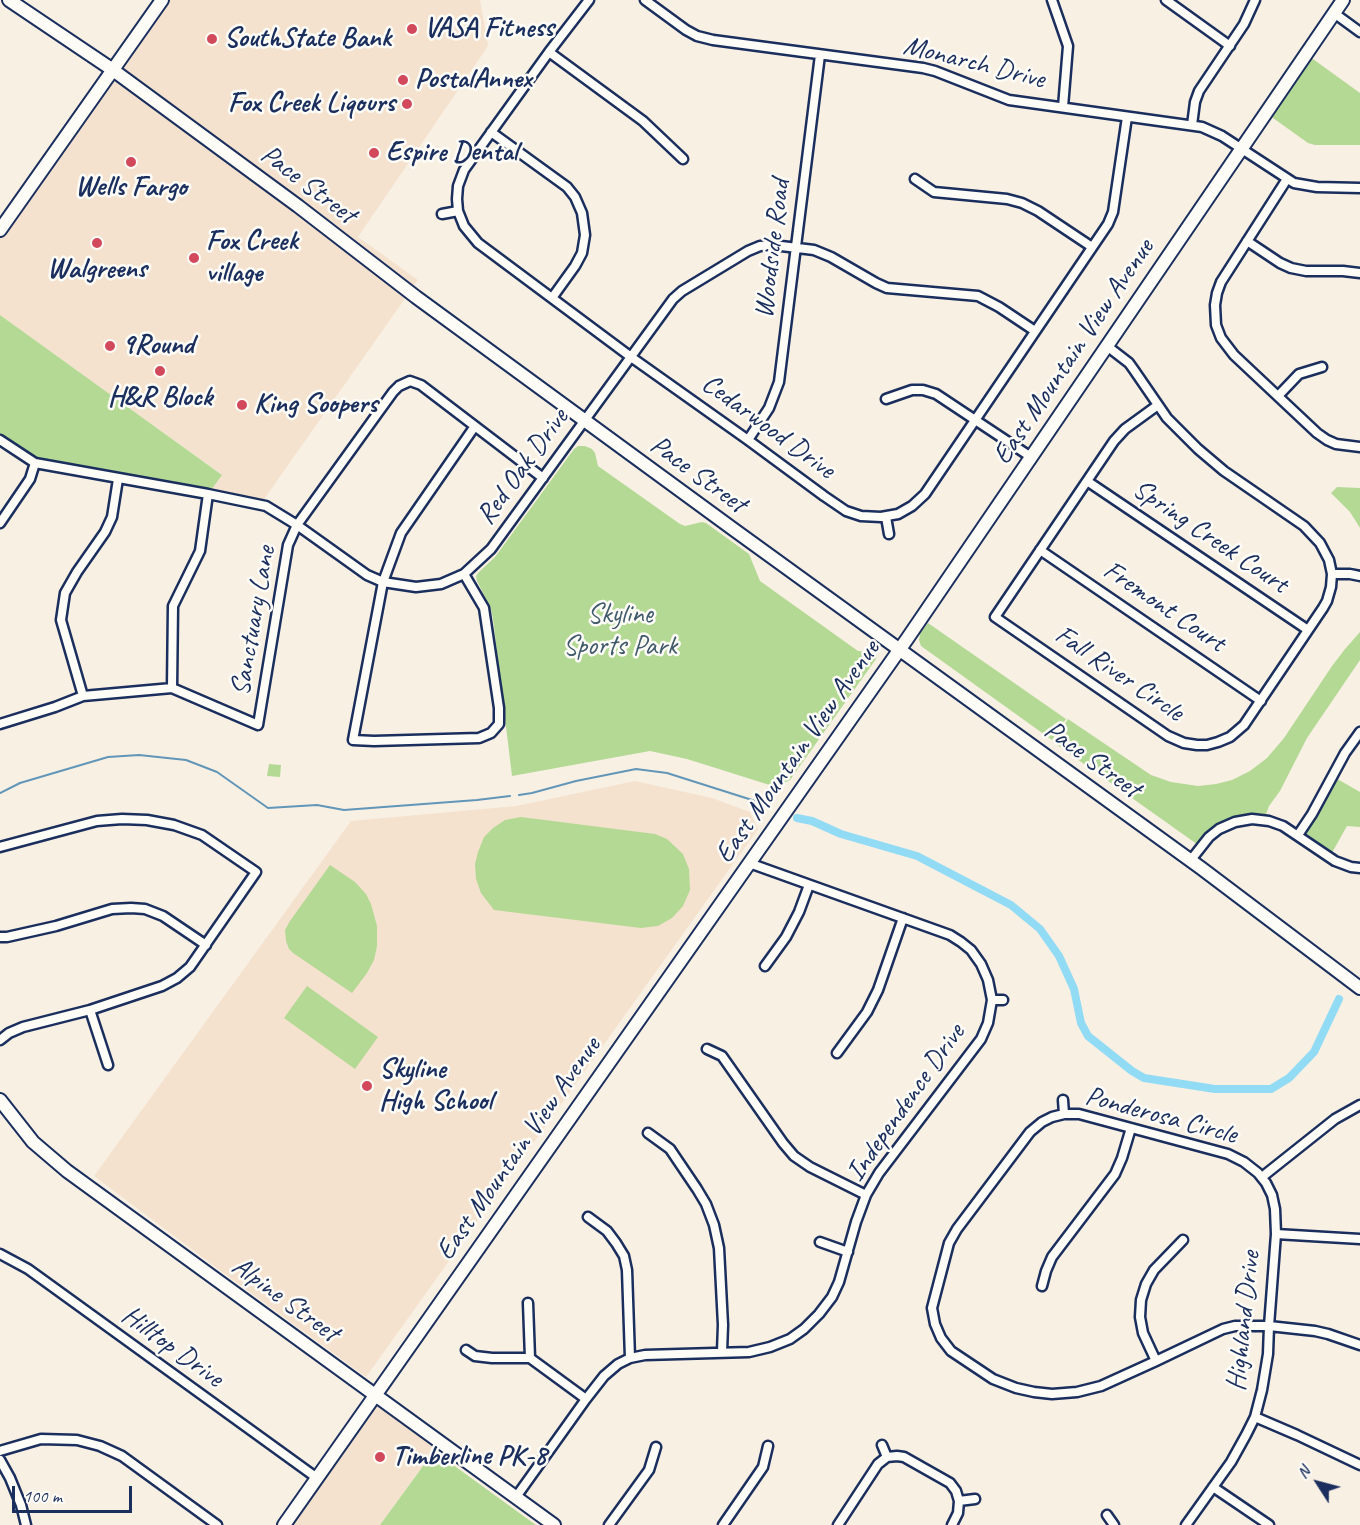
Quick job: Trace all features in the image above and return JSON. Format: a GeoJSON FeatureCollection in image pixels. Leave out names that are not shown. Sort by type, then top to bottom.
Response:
{"type":"FeatureCollection","features":[{"type":"Feature","properties":{"kind":"street","name":"Pace Street"},"geometry":{"type":"LineString","coordinates":[[9,0],[113,70],[584,421],[1360,987]]}},
{"type":"Feature","properties":{"kind":"street"},"geometry":{"type":"LineString","coordinates":[[0,230],[162,0]]}},
{"type":"Feature","properties":{"kind":"street"},"geometry":{"type":"LineString","coordinates":[[442,214],[458,211],[457,195],[462,175],[549,52],[589,0]]}},
{"type":"Feature","properties":{"kind":"street","name":"Monarch Drive"},"geometry":{"type":"LineString","coordinates":[[645,0],[682,28],[701,37],[721,42],[927,69],[1009,100],[1192,125],[1216,132],[1287,179],[1300,185],[1360,188]]}},
{"type":"Feature","properties":{"kind":"street"},"geometry":{"type":"LineString","coordinates":[[1052,0],[1068,46],[1063,107]]}},
{"type":"Feature","properties":{"kind":"street"},"geometry":{"type":"LineString","coordinates":[[1166,0],[1230,46]]}},
{"type":"Feature","properties":{"kind":"street"},"geometry":{"type":"LineString","coordinates":[[1192,125],[1198,95],[1249,16],[1255,0]]}},
{"type":"Feature","properties":{"kind":"street","name":"East Mountain View Avenue"},"geometry":{"type":"LineString","coordinates":[[284,1525],[900,650],[1343,0]]}},
{"type":"Feature","properties":{"kind":"street"},"geometry":{"type":"LineString","coordinates":[[1334,13],[1360,32]]}},
{"type":"Feature","properties":{"kind":"street"},"geometry":{"type":"LineString","coordinates":[[549,52],[643,121],[683,159]]}},
{"type":"Feature","properties":{"kind":"street","name":"Woodside Road"},"geometry":{"type":"LineString","coordinates":[[748,440],[766,413],[777,388],[820,55]]}},
{"type":"Feature","properties":{"kind":"street","name":"Cedarwood Drive"},"geometry":{"type":"LineString","coordinates":[[458,211],[464,226],[475,241],[846,511],[861,516],[886,517],[905,510],[925,494],[1108,224],[1113,214],[1127,117]]}},
{"type":"Feature","properties":{"kind":"street"},"geometry":{"type":"LineString","coordinates":[[491,132],[567,187],[581,210],[585,230],[583,250],[552,298]]}},
{"type":"Feature","properties":{"kind":"street"},"geometry":{"type":"LineString","coordinates":[[915,179],[934,192],[1022,202],[1092,247]]}},
{"type":"Feature","properties":{"kind":"street"},"geometry":{"type":"LineString","coordinates":[[1287,179],[1218,288],[1215,304],[1216,325],[1229,350],[1312,428],[1327,440],[1360,447]]}},
{"type":"Feature","properties":{"kind":"street"},"geometry":{"type":"LineString","coordinates":[[1247,241],[1291,268],[1306,272],[1360,273]]}},
{"type":"Feature","properties":{"kind":"street","name":"Red Oak Drive"},"geometry":{"type":"LineString","coordinates":[[0,440],[35,463],[266,506],[367,575],[383,582],[416,587],[441,584],[464,574],[491,549],[671,302],[682,291],[752,249],[769,245],[814,250],[887,288],[978,296],[999,307],[1035,332]]}},
{"type":"Feature","properties":{"kind":"street"},"geometry":{"type":"LineString","coordinates":[[1107,346],[1129,363],[1170,422],[1209,459],[1310,532],[1324,549],[1332,574],[1360,576]]}},
{"type":"Feature","properties":{"kind":"street"},"geometry":{"type":"LineString","coordinates":[[1278,396],[1299,374],[1323,367]]}},
{"type":"Feature","properties":{"kind":"street","name":"Sanctuary Lane"},"geometry":{"type":"LineString","coordinates":[[172,688],[258,725],[288,545],[297,525],[393,392],[410,381],[421,385],[475,426]]}},
{"type":"Feature","properties":{"kind":"street"},"geometry":{"type":"LineString","coordinates":[[886,399],[908,390],[928,391],[1031,457]]}},
{"type":"Feature","properties":{"kind":"street","name":"Fall River Circle"},"geometry":{"type":"LineString","coordinates":[[1158,405],[1120,434],[995,617],[1174,740],[1197,745],[1218,742],[1234,734],[1244,725],[1327,601],[1332,574]]}},
{"type":"Feature","properties":{"kind":"street"},"geometry":{"type":"LineString","coordinates":[[464,574],[484,608],[499,708],[499,724],[491,733],[480,738],[353,740],[383,582],[401,533],[475,426],[543,478]]}},
{"type":"Feature","properties":{"kind":"street"},"geometry":{"type":"LineString","coordinates":[[0,523],[30,479],[35,463]]}},
{"type":"Feature","properties":{"kind":"street"},"geometry":{"type":"LineString","coordinates":[[83,696],[61,620],[65,594],[76,572],[105,532],[112,517],[118,479]]}},
{"type":"Feature","properties":{"kind":"street","name":"Spring Creek Court"},"geometry":{"type":"LineString","coordinates":[[1087,481],[1308,630]]}},
{"type":"Feature","properties":{"kind":"street"},"geometry":{"type":"LineString","coordinates":[[0,724],[83,696],[172,688],[173,606],[200,551],[208,494]]}},
{"type":"Feature","properties":{"kind":"street"},"geometry":{"type":"LineString","coordinates":[[886,517],[889,534]]}},
{"type":"Feature","properties":{"kind":"street","name":"Fremont Court"},"geometry":{"type":"LineString","coordinates":[[1040,550],[1261,701]]}},
{"type":"Feature","properties":{"kind":"street"},"geometry":{"type":"LineString","coordinates":[[1298,835],[1345,753],[1360,732]]}},
{"type":"Feature","properties":{"kind":"street"},"geometry":{"type":"LineString","coordinates":[[1190,861],[1209,837],[1218,830],[1235,822],[1252,819],[1283,826],[1335,861],[1360,868]]}},
{"type":"Feature","properties":{"kind":"street"},"geometry":{"type":"LineString","coordinates":[[0,847],[97,821],[147,820],[174,825],[202,835],[256,872],[190,967],[177,978],[162,986],[90,1010],[23,1026],[0,1040]]}},
{"type":"Feature","properties":{"kind":"street","name":"Independence Drive"},"geometry":{"type":"LineString","coordinates":[[516,1497],[586,1399],[604,1376],[618,1364],[630,1358],[645,1355],[749,1352],[770,1347],[790,1339],[819,1314],[832,1297],[839,1282],[866,1195],[888,1160],[981,1039],[988,1023],[993,1000],[988,980],[981,964],[971,950],[961,942],[950,935],[749,863]]}},
{"type":"Feature","properties":{"kind":"street"},"geometry":{"type":"LineString","coordinates":[[765,966],[786,937],[809,885]]}},
{"type":"Feature","properties":{"kind":"street"},"geometry":{"type":"LineString","coordinates":[[0,937],[56,926],[112,909],[131,908],[145,909],[163,916],[206,945]]}},
{"type":"Feature","properties":{"kind":"street"},"geometry":{"type":"LineString","coordinates":[[837,1053],[867,1012],[878,990],[903,918]]}},
{"type":"Feature","properties":{"kind":"street"},"geometry":{"type":"LineString","coordinates":[[993,1000],[1003,1000]]}},
{"type":"Feature","properties":{"kind":"street"},"geometry":{"type":"LineString","coordinates":[[90,1010],[108,1065]]}},
{"type":"Feature","properties":{"kind":"street"},"geometry":{"type":"LineString","coordinates":[[706,1049],[722,1056],[794,1156],[810,1167],[866,1195]]}},
{"type":"Feature","properties":{"kind":"street","name":"Alpine Street"},"geometry":{"type":"LineString","coordinates":[[0,1100],[33,1142],[49,1157],[554,1525]]}},
{"type":"Feature","properties":{"kind":"street"},"geometry":{"type":"LineString","coordinates":[[1063,1100],[1064,1114]]}},
{"type":"Feature","properties":{"kind":"street"},"geometry":{"type":"LineString","coordinates":[[1262,1177],[1335,1119],[1360,1105]]}},
{"type":"Feature","properties":{"kind":"street","name":"Ponderosa Circle"},"geometry":{"type":"LineString","coordinates":[[1262,1177],[1244,1162],[1228,1154],[1079,1114],[1064,1114],[1042,1122],[1030,1132],[957,1228],[949,1243],[932,1308],[941,1338],[951,1351],[993,1379],[1016,1388],[1052,1394],[1077,1392],[1101,1386],[1223,1329],[1235,1326],[1269,1326],[1315,1331],[1360,1345]]}},
{"type":"Feature","properties":{"kind":"street"},"geometry":{"type":"LineString","coordinates":[[1042,1286],[1052,1257],[1115,1174],[1131,1128]]}},
{"type":"Feature","properties":{"kind":"street"},"geometry":{"type":"LineString","coordinates":[[648,1133],[670,1149],[702,1196],[714,1225],[719,1248],[722,1352]]}},
{"type":"Feature","properties":{"kind":"street","name":"Highland Drive"},"geometry":{"type":"LineString","coordinates":[[1186,1525],[1230,1462],[1255,1417],[1262,1390],[1266,1367],[1276,1234],[1272,1195],[1262,1177]]}},
{"type":"Feature","properties":{"kind":"street"},"geometry":{"type":"LineString","coordinates":[[588,1218],[606,1231],[624,1256],[627,1270],[630,1358]]}},
{"type":"Feature","properties":{"kind":"street"},"geometry":{"type":"LineString","coordinates":[[1276,1234],[1360,1239]]}},
{"type":"Feature","properties":{"kind":"street"},"geometry":{"type":"LineString","coordinates":[[1156,1362],[1143,1333],[1140,1317],[1141,1300],[1154,1270],[1183,1240]]}},
{"type":"Feature","properties":{"kind":"street"},"geometry":{"type":"LineString","coordinates":[[820,1242],[848,1252]]}},
{"type":"Feature","properties":{"kind":"street","name":"Hilltop Drive"},"geometry":{"type":"LineString","coordinates":[[0,1254],[28,1269],[317,1478]]}},
{"type":"Feature","properties":{"kind":"street"},"geometry":{"type":"LineString","coordinates":[[528,1303],[530,1358]]}},
{"type":"Feature","properties":{"kind":"street"},"geometry":{"type":"LineString","coordinates":[[466,1350],[475,1356],[530,1358],[586,1399]]}},
{"type":"Feature","properties":{"kind":"street"},"geometry":{"type":"LineString","coordinates":[[1255,1417],[1360,1465]]}},
{"type":"Feature","properties":{"kind":"street"},"geometry":{"type":"LineString","coordinates":[[0,1451],[41,1439],[53,1438],[77,1440],[100,1446],[122,1456],[217,1525]]}},
{"type":"Feature","properties":{"kind":"street"},"geometry":{"type":"LineString","coordinates":[[882,1445],[886,1457]]}},
{"type":"Feature","properties":{"kind":"street"},"geometry":{"type":"LineString","coordinates":[[723,1525],[763,1467],[768,1446]]}},
{"type":"Feature","properties":{"kind":"street"},"geometry":{"type":"LineString","coordinates":[[609,1525],[649,1470],[656,1447]]}},
{"type":"Feature","properties":{"kind":"street"},"geometry":{"type":"LineString","coordinates":[[838,1525],[878,1464],[886,1457],[897,1456],[904,1457],[950,1483],[959,1501],[958,1513],[951,1525]]}},
{"type":"Feature","properties":{"kind":"street"},"geometry":{"type":"LineString","coordinates":[[0,1460],[10,1478],[27,1525]]}},
{"type":"Feature","properties":{"kind":"street"},"geometry":{"type":"LineString","coordinates":[[1213,1487],[1269,1525]]}},
{"type":"Feature","properties":{"kind":"street"},"geometry":{"type":"LineString","coordinates":[[959,1501],[975,1499]]}},
{"type":"Feature","properties":{"kind":"street"},"geometry":{"type":"LineString","coordinates":[[1107,1515],[1114,1525]]}},
{"type":"Feature","properties":{"kind":"shaded area","name":"Fox Creek village"},"geometry":{"type":"Polygon","coordinates":[[[162,0],[480,0],[488,46],[358,237],[418,280],[260,505],[208,494],[221,474],[0,315],[0,230],[162,0]]]}},
{"type":"Feature","properties":{"kind":"shaded area","name":"Skyline High School"},"geometry":{"type":"Polygon","coordinates":[[[635,781],[712,798],[750,812],[758,829],[366,1377],[94,1176],[351,821],[516,806],[635,781]]]}},
{"type":"Feature","properties":{"kind":"shaded area","name":"Timberline PK-8"},"geometry":{"type":"Polygon","coordinates":[[[375,1395],[440,1442],[380,1525],[284,1525],[375,1395]]]}},
{"type":"Feature","properties":{"kind":"green space"},"geometry":{"type":"Polygon","coordinates":[[[1306,54],[1360,93],[1360,145],[1308,143],[1266,113],[1306,54]]]}},
{"type":"Feature","properties":{"kind":"green space"},"geometry":{"type":"Polygon","coordinates":[[[0,315],[222,475],[208,494],[35,463],[0,440],[0,315]]]}},
{"type":"Feature","properties":{"kind":"green space","name":"Skyline Sports Park"},"geometry":{"type":"Polygon","coordinates":[[[578,446],[592,449],[598,466],[680,524],[685,526],[706,523],[749,554],[760,581],[858,651],[873,652],[877,655],[790,780],[776,787],[687,759],[650,751],[512,776],[493,619],[491,609],[476,576],[495,557],[578,446]]]}},
{"type":"Feature","properties":{"kind":"green space"},"geometry":{"type":"Polygon","coordinates":[[[1337,487],[1360,488],[1360,528],[1350,512],[1331,493],[1337,487]]]}},
{"type":"Feature","properties":{"kind":"green space"},"geometry":{"type":"Polygon","coordinates":[[[928,623],[1066,719],[1052,740],[921,646],[920,634],[928,623]]]}},
{"type":"Feature","properties":{"kind":"green space"},"geometry":{"type":"Polygon","coordinates":[[[1360,632],[1360,660],[1307,738],[1280,791],[1269,806],[1264,820],[1235,822],[1201,847],[1053,742],[1068,719],[1151,775],[1171,782],[1198,786],[1232,780],[1250,771],[1267,758],[1284,738],[1332,666],[1360,632]]]}},
{"type":"Feature","properties":{"kind":"green space"},"geometry":{"type":"Polygon","coordinates":[[[269,764],[281,765],[280,777],[267,776],[269,764]]]}},
{"type":"Feature","properties":{"kind":"green space"},"geometry":{"type":"Polygon","coordinates":[[[1332,776],[1360,792],[1360,827],[1347,826],[1329,858],[1298,835],[1332,776]]]}},
{"type":"Feature","properties":{"kind":"green space"},"geometry":{"type":"Polygon","coordinates":[[[521,817],[655,834],[667,839],[683,854],[689,869],[690,890],[683,906],[672,918],[658,926],[641,928],[494,910],[481,893],[476,879],[475,864],[478,852],[484,837],[493,828],[505,820],[521,817]]]}},
{"type":"Feature","properties":{"kind":"green space"},"geometry":{"type":"Polygon","coordinates":[[[330,865],[355,882],[366,894],[377,926],[374,960],[352,993],[293,953],[286,941],[285,930],[290,921],[330,865]]]}},
{"type":"Feature","properties":{"kind":"green space"},"geometry":{"type":"Polygon","coordinates":[[[307,986],[378,1037],[355,1069],[284,1018],[307,986]]]}},
{"type":"Feature","properties":{"kind":"green space"},"geometry":{"type":"Polygon","coordinates":[[[434,1451],[518,1512],[536,1525],[380,1525],[434,1451]]]}},
{"type":"Feature","properties":{"kind":"waterway"},"geometry":{"type":"LineString","coordinates":[[0,793],[20,783],[108,757],[139,755],[186,760],[217,772],[268,808],[317,805],[344,810],[510,796]]}},
{"type":"Feature","properties":{"kind":"waterway"},"geometry":{"type":"LineString","coordinates":[[519,795],[636,769],[667,773],[771,806]]}},
{"type":"Feature","properties":{"kind":"waterway"},"geometry":{"type":"LineString","coordinates":[[797,818],[812,821],[841,834],[917,856],[1011,905],[1040,929],[1059,956],[1074,989],[1081,1023],[1088,1036],[1144,1078],[1215,1089],[1271,1089],[1289,1078],[1314,1052],[1339,999]]}},
{"type":"Feature","properties":{"kind":"place","name":"VASA Fitness"},"geometry":{"type":"Point","coordinates":[412,29]}},
{"type":"Feature","properties":{"kind":"place","name":"SouthState Bank"},"geometry":{"type":"Point","coordinates":[212,39]}},
{"type":"Feature","properties":{"kind":"place","name":"PostalAnnex"},"geometry":{"type":"Point","coordinates":[403,80]}},
{"type":"Feature","properties":{"kind":"place","name":"Fox Creek Liqours"},"geometry":{"type":"Point","coordinates":[407,104]}},
{"type":"Feature","properties":{"kind":"place","name":"Espire Dental"},"geometry":{"type":"Point","coordinates":[374,153]}},
{"type":"Feature","properties":{"kind":"place","name":"Wells Fargo"},"geometry":{"type":"Point","coordinates":[131,162]}},
{"type":"Feature","properties":{"kind":"place","name":"Walgreens"},"geometry":{"type":"Point","coordinates":[97,243]}},
{"type":"Feature","properties":{"kind":"place","name":"Fox Creek village"},"geometry":{"type":"Point","coordinates":[194,258]}},
{"type":"Feature","properties":{"kind":"place","name":"9Round"},"geometry":{"type":"Point","coordinates":[110,346]}},
{"type":"Feature","properties":{"kind":"place","name":"H&R Block"},"geometry":{"type":"Point","coordinates":[160,371]}},
{"type":"Feature","properties":{"kind":"place","name":"King Soopers"},"geometry":{"type":"Point","coordinates":[242,405]}},
{"type":"Feature","properties":{"kind":"place","name":"Skyline High School"},"geometry":{"type":"Point","coordinates":[367,1086]}},
{"type":"Feature","properties":{"kind":"place","name":"Timberline PK-8"},"geometry":{"type":"Point","coordinates":[380,1457]}}]}
